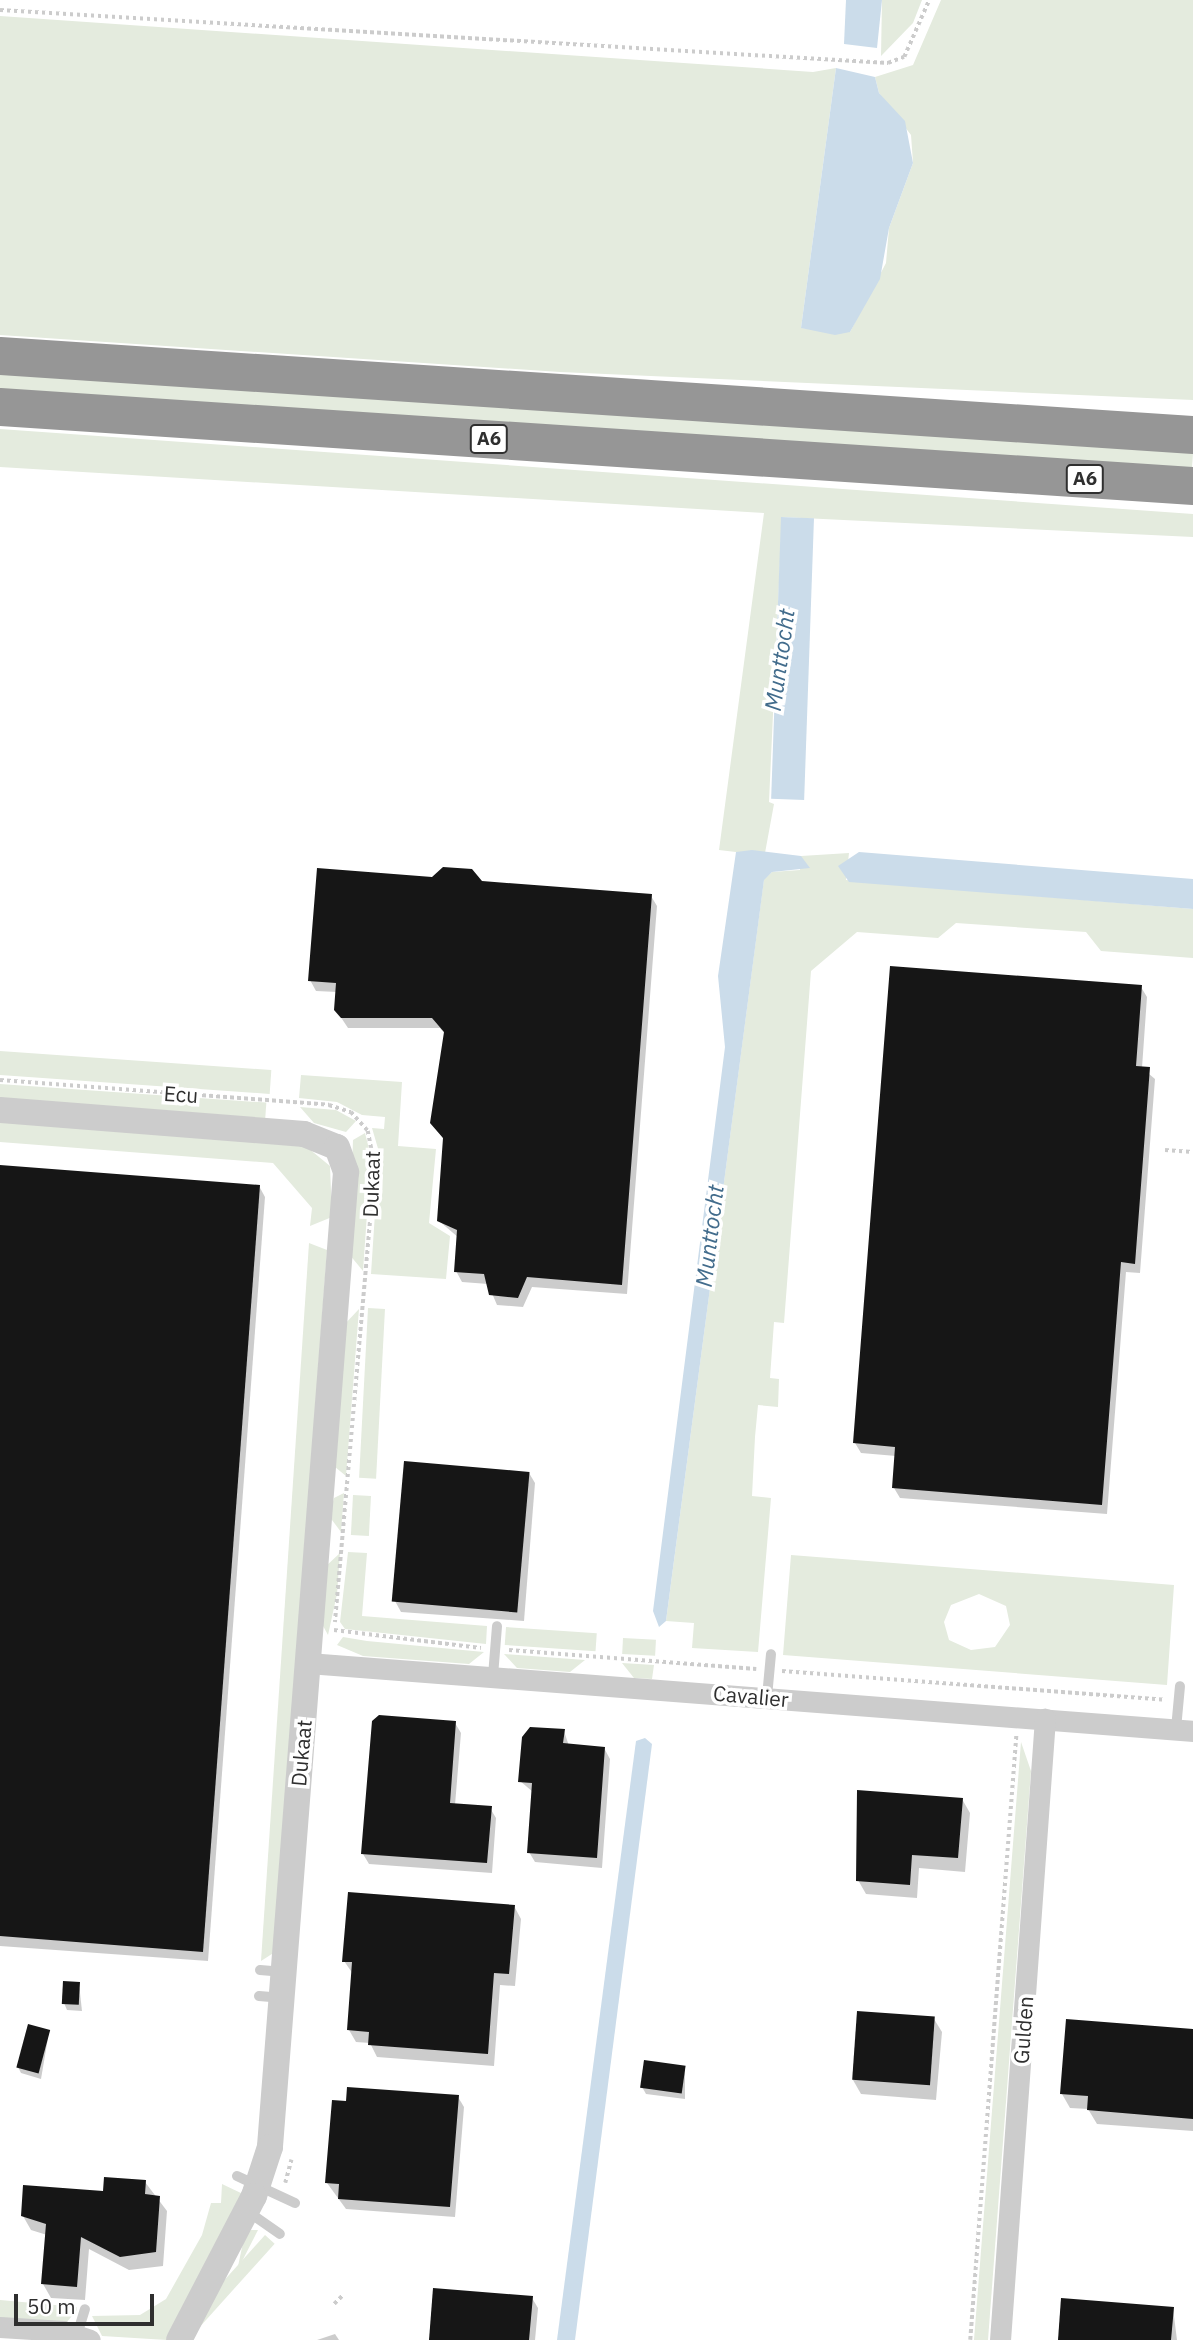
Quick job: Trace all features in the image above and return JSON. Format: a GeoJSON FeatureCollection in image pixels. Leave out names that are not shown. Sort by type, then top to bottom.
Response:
{"type":"FeatureCollection","features":[{"type":"Feature","properties":{"kind":"highway"},"geometry":{"type":"LineString","coordinates":[[0,356],[1193,435]]}},
{"type":"Feature","properties":{"kind":"highway","name":"A6"},"geometry":{"type":"LineString","coordinates":[[0,407],[1193,486]]}},
{"type":"Feature","properties":{"kind":"street","name":"Ecu"},"geometry":{"type":"LineString","coordinates":[[0,1110],[304,1134],[337,1147]]}},
{"type":"Feature","properties":{"kind":"street","name":"Dukaat"},"geometry":{"type":"LineString","coordinates":[[178,2340],[247,2211],[248,2181],[272,2135],[270,1997],[308,1663],[345,1186],[337,1147]]}},
{"type":"Feature","properties":{"kind":"street","name":"Cavalier"},"geometry":{"type":"LineString","coordinates":[[308,1663],[1185,1730]]}},
{"type":"Feature","properties":{"kind":"street","name":"Gulden"},"geometry":{"type":"LineString","coordinates":[[1000,2340],[1045,1720]]}},
{"type":"Feature","properties":{"kind":"street"},"geometry":{"type":"LineString","coordinates":[[0,2327],[84,2337]]}},
{"type":"Feature","properties":{"kind":"lane"},"geometry":{"type":"LineString","coordinates":[[493,1676],[497,1626]]}},
{"type":"Feature","properties":{"kind":"lane"},"geometry":{"type":"LineString","coordinates":[[767,1698],[771,1654]]}},
{"type":"Feature","properties":{"kind":"lane"},"geometry":{"type":"LineString","coordinates":[[1180,1686],[1185,1730]]}},
{"type":"Feature","properties":{"kind":"lane"},"geometry":{"type":"LineString","coordinates":[[248,2181],[295,2203]]}},
{"type":"Feature","properties":{"kind":"lane"},"geometry":{"type":"LineString","coordinates":[[247,2211],[280,2234]]}},
{"type":"Feature","properties":{"kind":"lane"},"geometry":{"type":"LineString","coordinates":[[84,2337],[85,2309]]}},
{"type":"Feature","properties":{"kind":"path"},"geometry":{"type":"LineString","coordinates":[[0,10],[888,63],[904,57],[929,0]]}},
{"type":"Feature","properties":{"kind":"path","name":"Ecu"},"geometry":{"type":"LineString","coordinates":[[0,1080],[329,1105],[358,1118]]}},
{"type":"Feature","properties":{"kind":"path","name":"Dukaat"},"geometry":{"type":"LineString","coordinates":[[334,1630],[375,1155],[358,1118]]}},
{"type":"Feature","properties":{"kind":"path"},"geometry":{"type":"LineString","coordinates":[[1165,1150],[1193,1152]]}},
{"type":"Feature","properties":{"kind":"path"},"geometry":{"type":"LineString","coordinates":[[970,2340],[1016,1734]]}},
{"type":"Feature","properties":{"kind":"path"},"geometry":{"type":"LineString","coordinates":[[334,2304],[344,2294]]}},
{"type":"Feature","properties":{"kind":"shaded area"},"geometry":{"type":"Polygon","coordinates":[[[882,0],[922,0],[913,23],[881,56],[882,0]]]}},
{"type":"Feature","properties":{"kind":"shaded area"},"geometry":{"type":"Polygon","coordinates":[[[941,0],[1193,0],[1193,400],[560,372],[0,335],[0,16],[813,72],[836,68],[801,328],[850,332],[886,263],[889,228],[913,163],[911,135],[879,93],[875,77],[913,65],[941,0]]]}},
{"type":"Feature","properties":{"kind":"shaded area"},"geometry":{"type":"Polygon","coordinates":[[[0,369],[1193,452],[1191,477],[0,394],[0,369]]]}},
{"type":"Feature","properties":{"kind":"shaded area"},"geometry":{"type":"Polygon","coordinates":[[[0,429],[1193,514],[1193,537],[782,517],[769,802],[774,804],[765,853],[736,852],[719,850],[764,513],[0,467],[0,429]]]}},
{"type":"Feature","properties":{"kind":"shaded area"},"geometry":{"type":"Polygon","coordinates":[[[849,853],[846,880],[1193,909],[1193,958],[1101,951],[1086,932],[956,923],[938,938],[857,932],[811,971],[784,1323],[774,1322],[770,1378],[779,1379],[778,1407],[758,1405],[755,1437],[752,1496],[771,1498],[758,1652],[692,1648],[694,1623],[666,1621],[764,879],[772,872],[800,870],[801,856],[849,853]]]}},
{"type":"Feature","properties":{"kind":"shaded area"},"geometry":{"type":"Polygon","coordinates":[[[0,1051],[271,1070],[270,1094],[0,1075],[0,1051]]]}},
{"type":"Feature","properties":{"kind":"shaded area"},"geometry":{"type":"Polygon","coordinates":[[[301,1075],[402,1082],[398,1146],[436,1149],[429,1223],[450,1236],[446,1279],[371,1274],[379,1152],[372,1128],[384,1129],[385,1117],[362,1115],[337,1102],[299,1098],[301,1075]]]}},
{"type":"Feature","properties":{"kind":"shaded area"},"geometry":{"type":"Polygon","coordinates":[[[0,1084],[266,1103],[265,1119],[0,1100],[0,1084]]]}},
{"type":"Feature","properties":{"kind":"shaded area"},"geometry":{"type":"Polygon","coordinates":[[[300,1107],[336,1110],[356,1121],[346,1132],[314,1123],[300,1107]]]}},
{"type":"Feature","properties":{"kind":"shaded area"},"geometry":{"type":"Polygon","coordinates":[[[0,1120],[302,1143],[330,1166],[332,1217],[310,1226],[312,1208],[273,1163],[0,1142],[0,1120]]]}},
{"type":"Feature","properties":{"kind":"shaded area"},"geometry":{"type":"Polygon","coordinates":[[[365,1133],[371,1157],[363,1271],[349,1254],[353,1140],[365,1133]]]}},
{"type":"Feature","properties":{"kind":"shaded area"},"geometry":{"type":"Polygon","coordinates":[[[309,1243],[327,1250],[275,1952],[261,1961],[309,1243]]]}},
{"type":"Feature","properties":{"kind":"shaded area"},"geometry":{"type":"Polygon","coordinates":[[[368,1308],[385,1309],[376,1479],[359,1478],[368,1308]]]}},
{"type":"Feature","properties":{"kind":"shaded area"},"geometry":{"type":"Polygon","coordinates":[[[359,1309],[346,1476],[335,1467],[343,1326],[359,1309]]]}},
{"type":"Feature","properties":{"kind":"shaded area"},"geometry":{"type":"Polygon","coordinates":[[[344,1493],[341,1532],[329,1516],[334,1498],[344,1493]]]}},
{"type":"Feature","properties":{"kind":"shaded area"},"geometry":{"type":"Polygon","coordinates":[[[353,1495],[371,1496],[369,1536],[351,1535],[353,1495]]]}},
{"type":"Feature","properties":{"kind":"shaded area"},"geometry":{"type":"Polygon","coordinates":[[[348,1552],[367,1553],[362,1616],[487,1626],[486,1644],[345,1629],[340,1622],[348,1552]]]}},
{"type":"Feature","properties":{"kind":"shaded area"},"geometry":{"type":"Polygon","coordinates":[[[340,1553],[337,1594],[328,1635],[322,1624],[325,1567],[340,1553]]]}},
{"type":"Feature","properties":{"kind":"shaded area"},"geometry":{"type":"Polygon","coordinates":[[[791,1555],[1174,1585],[1167,1685],[783,1655],[791,1555]],[[979,1594],[951,1605],[944,1622],[949,1640],[971,1650],[995,1647],[1010,1625],[1006,1606],[979,1594]]]}},
{"type":"Feature","properties":{"kind":"shaded area"},"geometry":{"type":"Polygon","coordinates":[[[506,1627],[597,1633],[596,1651],[505,1645],[506,1627]]]}},
{"type":"Feature","properties":{"kind":"shaded area"},"geometry":{"type":"Polygon","coordinates":[[[343,1637],[484,1652],[469,1664],[363,1656],[337,1645],[343,1637]]]}},
{"type":"Feature","properties":{"kind":"shaded area"},"geometry":{"type":"Polygon","coordinates":[[[623,1638],[656,1640],[655,1656],[622,1654],[623,1638]]]}},
{"type":"Feature","properties":{"kind":"shaded area"},"geometry":{"type":"Polygon","coordinates":[[[504,1654],[585,1660],[570,1672],[517,1668],[504,1654]]]}},
{"type":"Feature","properties":{"kind":"shaded area"},"geometry":{"type":"Polygon","coordinates":[[[622,1663],[654,1665],[652,1679],[634,1678],[622,1663]]]}},
{"type":"Feature","properties":{"kind":"shaded area"},"geometry":{"type":"Polygon","coordinates":[[[1021,1742],[1031,1771],[988,2340],[974,2340],[1021,1742]]]}},
{"type":"Feature","properties":{"kind":"shaded area"},"geometry":{"type":"Polygon","coordinates":[[[222,2184],[243,2194],[167,2340],[102,2336],[92,2316],[140,2315],[166,2299],[202,2235],[211,2203],[221,2203],[222,2184]]]}},
{"type":"Feature","properties":{"kind":"shaded area"},"geometry":{"type":"Polygon","coordinates":[[[251,2230],[258,2230],[237,2271],[244,2238],[251,2230]]]}},
{"type":"Feature","properties":{"kind":"shaded area"},"geometry":{"type":"Polygon","coordinates":[[[265,2235],[275,2244],[195,2332],[185,2323],[265,2235]]]}},
{"type":"Feature","properties":{"kind":"shaded area"},"geometry":{"type":"Polygon","coordinates":[[[0,2300],[77,2307],[77,2310],[66,2323],[0,2318],[0,2300]]]}},
{"type":"Feature","properties":{"kind":"water"},"geometry":{"type":"Polygon","coordinates":[[[846,0],[882,0],[877,48],[844,44],[846,0]]]}},
{"type":"Feature","properties":{"kind":"water"},"geometry":{"type":"Polygon","coordinates":[[[836,68],[875,77],[879,93],[905,121],[913,163],[889,228],[880,279],[850,332],[835,335],[801,328],[836,68]]]}},
{"type":"Feature","properties":{"kind":"water","name":"Munttocht"},"geometry":{"type":"Polygon","coordinates":[[[781,517],[814,518],[804,800],[771,799],[781,517]]]}},
{"type":"Feature","properties":{"kind":"water","name":"Munttocht"},"geometry":{"type":"Polygon","coordinates":[[[752,850],[801,856],[810,868],[772,872],[764,880],[666,1621],[659,1627],[653,1611],[725,1047],[718,976],[736,852],[752,850]]]}},
{"type":"Feature","properties":{"kind":"water"},"geometry":{"type":"Polygon","coordinates":[[[859,852],[1193,879],[1193,909],[849,882],[838,866],[859,852]]]}},
{"type":"Feature","properties":{"kind":"water"},"geometry":{"type":"Polygon","coordinates":[[[645,1738],[652,1744],[575,2340],[557,2340],[636,1741],[645,1738]]]}},
{"type":"Feature","properties":{"kind":"building"},"geometry":{"type":"Polygon","coordinates":[[[443,867],[472,869],[482,881],[652,894],[622,1285],[527,1277],[518,1298],[489,1295],[484,1274],[454,1272],[457,1230],[437,1221],[443,1138],[430,1123],[444,1032],[432,1018],[341,1018],[334,1010],[336,983],[308,981],[317,868],[432,877],[443,867]]]}},
{"type":"Feature","properties":{"kind":"building"},"geometry":{"type":"Polygon","coordinates":[[[890,966],[1142,985],[1136,1066],[1150,1067],[1135,1264],[1121,1262],[1102,1505],[892,1488],[895,1447],[853,1443],[890,966]]]}},
{"type":"Feature","properties":{"kind":"building"},"geometry":{"type":"Polygon","coordinates":[[[0,1165],[260,1185],[203,1952],[0,1936],[0,1165]]]}},
{"type":"Feature","properties":{"kind":"building"},"geometry":{"type":"Polygon","coordinates":[[[404,1461],[530,1472],[517,1612],[392,1601],[404,1461]]]}},
{"type":"Feature","properties":{"kind":"building"},"geometry":{"type":"Polygon","coordinates":[[[379,1715],[456,1721],[450,1803],[492,1806],[487,1863],[361,1854],[372,1721],[379,1715]]]}},
{"type":"Feature","properties":{"kind":"building"},"geometry":{"type":"Polygon","coordinates":[[[530,1727],[565,1729],[563,1743],[605,1747],[597,1858],[527,1853],[532,1783],[518,1782],[522,1737],[530,1727]]]}},
{"type":"Feature","properties":{"kind":"building"},"geometry":{"type":"Polygon","coordinates":[[[857,1790],[963,1798],[958,1858],[912,1855],[910,1885],[856,1881],[857,1790]]]}},
{"type":"Feature","properties":{"kind":"building"},"geometry":{"type":"Polygon","coordinates":[[[348,1892],[515,1905],[509,1974],[494,1973],[488,2054],[368,2045],[369,2032],[347,2030],[352,1962],[342,1962],[348,1892]]]}},
{"type":"Feature","properties":{"kind":"building"},"geometry":{"type":"Polygon","coordinates":[[[63,1981],[80,1982],[79,2005],[62,2004],[63,1981]]]}},
{"type":"Feature","properties":{"kind":"building"},"geometry":{"type":"Polygon","coordinates":[[[857,2011],[935,2016],[930,2085],[852,2080],[857,2011]]]}},
{"type":"Feature","properties":{"kind":"building"},"geometry":{"type":"Polygon","coordinates":[[[1066,2019],[1193,2029],[1193,2119],[1087,2110],[1088,2096],[1060,2094],[1066,2019]]]}},
{"type":"Feature","properties":{"kind":"building"},"geometry":{"type":"Polygon","coordinates":[[[28,2024],[50,2030],[39,2073],[16,2067],[28,2024]]]}},
{"type":"Feature","properties":{"kind":"building"},"geometry":{"type":"Polygon","coordinates":[[[644,2060],[686,2066],[682,2094],[640,2088],[644,2060]]]}},
{"type":"Feature","properties":{"kind":"building"},"geometry":{"type":"Polygon","coordinates":[[[347,2087],[459,2095],[450,2207],[338,2199],[339,2184],[325,2183],[332,2100],[346,2101],[347,2087]]]}},
{"type":"Feature","properties":{"kind":"building"},"geometry":{"type":"Polygon","coordinates":[[[104,2177],[146,2180],[145,2194],[160,2196],[156,2252],[120,2257],[81,2237],[77,2287],[41,2284],[46,2224],[21,2216],[23,2185],[103,2191],[104,2177]]]}},
{"type":"Feature","properties":{"kind":"building"},"geometry":{"type":"Polygon","coordinates":[[[433,2288],[533,2296],[529,2340],[429,2340],[433,2288]]]}},
{"type":"Feature","properties":{"kind":"building"},"geometry":{"type":"Polygon","coordinates":[[[1061,2298],[1174,2307],[1171,2340],[1058,2340],[1061,2298]]]}}]}
